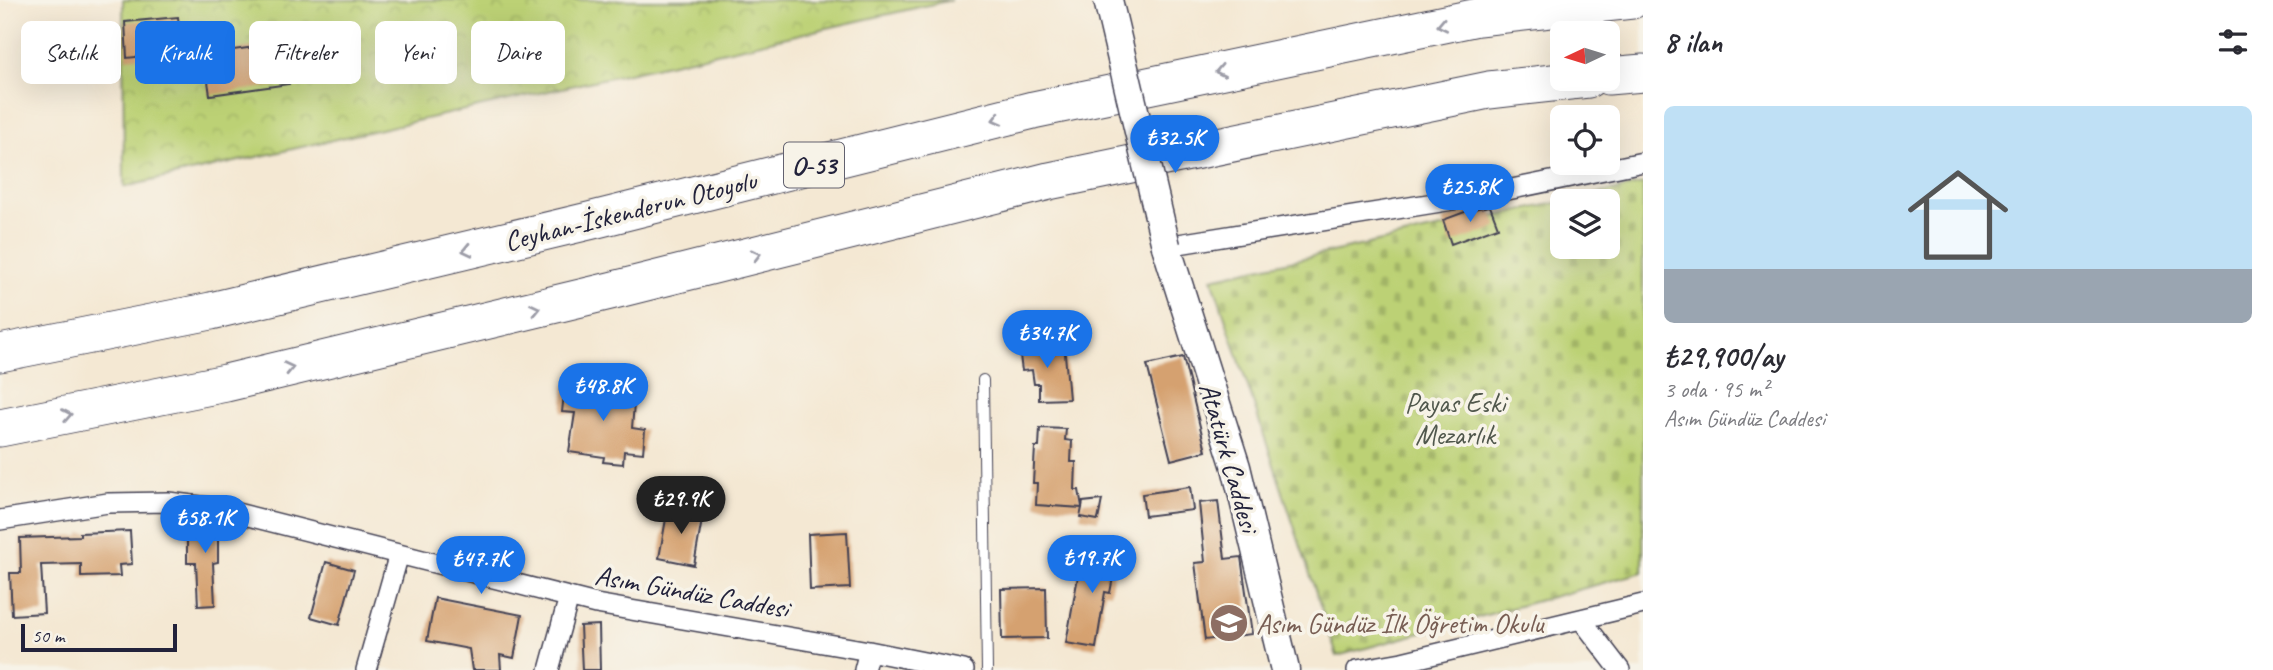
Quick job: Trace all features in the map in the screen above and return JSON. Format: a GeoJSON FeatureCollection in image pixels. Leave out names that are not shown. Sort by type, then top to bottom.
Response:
{"type":"FeatureCollection","features":[{"type":"Feature","properties":{"kind":"highway","name":"Ceyhan-İskenderun Otoyolu"},"geometry":{"type":"LineString","coordinates":[[0,353],[211,311],[593,220],[1032,110],[1478,17],[1632,0]]}},
{"type":"Feature","properties":{"kind":"highway"},"geometry":{"type":"LineString","coordinates":[[1620,75],[1643,72]]}},
{"type":"Feature","properties":{"kind":"highway"},"geometry":{"type":"LineString","coordinates":[[0,428],[226,383],[610,291],[1049,181],[1489,90],[1550,83]]}},
{"type":"Feature","properties":{"kind":"street","name":"Atatürk Caddesi"},"geometry":{"type":"LineString","coordinates":[[1108,0],[1166,246],[1236,467],[1286,670]]}},
{"type":"Feature","properties":{"kind":"street"},"geometry":{"type":"LineString","coordinates":[[1166,246],[1478,196],[1643,162]]}},
{"type":"Feature","properties":{"kind":"street","name":"Asım Gündüz Caddesi"},"geometry":{"type":"LineString","coordinates":[[0,520],[108,503],[168,502],[217,508],[596,604],[866,660],[964,670]]}},
{"type":"Feature","properties":{"kind":"street"},"geometry":{"type":"LineString","coordinates":[[366,670],[399,554]]}},
{"type":"Feature","properties":{"kind":"street"},"geometry":{"type":"LineString","coordinates":[[550,670],[569,597]]}},
{"type":"Feature","properties":{"kind":"street"},"geometry":{"type":"LineString","coordinates":[[1357,670],[1402,662],[1643,604]]}},
{"type":"Feature","properties":{"kind":"street"},"geometry":{"type":"LineString","coordinates":[[1581,619],[1620,670]]}},
{"type":"Feature","properties":{"kind":"lane"},"geometry":{"type":"LineString","coordinates":[[983,380],[987,670]]}},
{"type":"Feature","properties":{"kind":"green space"},"geometry":{"type":"Polygon","coordinates":[[[123,0],[951,0],[124,187],[123,0]]]}},
{"type":"Feature","properties":{"kind":"green space","name":"Payas Eski Mezarlık"},"geometry":{"type":"Polygon","coordinates":[[[1643,184],[1643,572],[1337,656],[1212,278],[1550,204],[1550,259],[1620,259],[1620,189],[1643,184]]]}},
{"type":"Feature","properties":{"kind":"building"},"geometry":{"type":"Polygon","coordinates":[[[178,17],[178,21],[136,21],[178,17]]]}},
{"type":"Feature","properties":{"kind":"building"},"geometry":{"type":"Polygon","coordinates":[[[135,21],[135,57],[127,58],[125,22],[135,21]]]}},
{"type":"Feature","properties":{"kind":"building"},"geometry":{"type":"Polygon","coordinates":[[[249,48],[249,84],[289,84],[210,95],[208,84],[235,84],[235,50],[249,48]]]}},
{"type":"Feature","properties":{"kind":"building"},"geometry":{"type":"Polygon","coordinates":[[[1490,206],[1498,227],[1451,244],[1443,220],[1490,206]]]}},
{"type":"Feature","properties":{"kind":"building"},"geometry":{"type":"Polygon","coordinates":[[[1064,343],[1069,399],[1039,400],[1039,384],[1034,384],[1032,370],[1022,371],[1019,348],[1064,343]]]}},
{"type":"Feature","properties":{"kind":"building"},"geometry":{"type":"Polygon","coordinates":[[[1183,357],[1206,451],[1171,460],[1147,365],[1183,357]]]}},
{"type":"Feature","properties":{"kind":"building"},"geometry":{"type":"Polygon","coordinates":[[[565,385],[635,392],[632,428],[645,430],[643,453],[624,451],[623,464],[603,462],[604,457],[569,452],[575,413],[562,412],[565,385]]]}},
{"type":"Feature","properties":{"kind":"building"},"geometry":{"type":"Polygon","coordinates":[[[1040,428],[1066,429],[1065,440],[1072,441],[1071,462],[1076,462],[1075,490],[1079,490],[1082,507],[1083,502],[1102,500],[1098,520],[1080,517],[1082,508],[1036,505],[1037,483],[1033,483],[1035,447],[1039,447],[1040,428]]]}},
{"type":"Feature","properties":{"kind":"building"},"geometry":{"type":"Polygon","coordinates":[[[1190,487],[1193,510],[1145,516],[1142,494],[1190,487]]]}},
{"type":"Feature","properties":{"kind":"building"},"geometry":{"type":"Polygon","coordinates":[[[1218,501],[1225,559],[1241,557],[1252,634],[1205,640],[1195,563],[1205,562],[1199,503],[1218,501]]]}},
{"type":"Feature","properties":{"kind":"building"},"geometry":{"type":"Polygon","coordinates":[[[668,508],[703,514],[694,565],[659,558],[668,508]]]}},
{"type":"Feature","properties":{"kind":"building"},"geometry":{"type":"Polygon","coordinates":[[[214,520],[228,523],[228,537],[218,537],[218,562],[213,563],[215,605],[198,606],[196,563],[187,563],[187,521],[214,520]]]}},
{"type":"Feature","properties":{"kind":"building"},"geometry":{"type":"Polygon","coordinates":[[[130,531],[132,564],[119,565],[120,576],[81,577],[81,564],[41,565],[44,613],[12,615],[10,573],[21,573],[20,538],[130,531]]]}},
{"type":"Feature","properties":{"kind":"building"},"geometry":{"type":"Polygon","coordinates":[[[847,532],[850,588],[810,590],[808,534],[847,532]]]}},
{"type":"Feature","properties":{"kind":"building"},"geometry":{"type":"Polygon","coordinates":[[[1095,541],[1119,546],[1110,593],[1105,592],[1096,648],[1066,643],[1081,560],[1091,562],[1095,541]]]}},
{"type":"Feature","properties":{"kind":"building"},"geometry":{"type":"Polygon","coordinates":[[[326,562],[354,570],[339,625],[311,617],[326,562]]]}},
{"type":"Feature","properties":{"kind":"building"},"geometry":{"type":"Polygon","coordinates":[[[1046,588],[1047,638],[1002,639],[1001,589],[1046,588]]]}},
{"type":"Feature","properties":{"kind":"building"},"geometry":{"type":"Polygon","coordinates":[[[435,598],[522,615],[514,658],[500,655],[501,670],[472,670],[469,649],[427,641],[435,598]]]}},
{"type":"Feature","properties":{"kind":"building"},"geometry":{"type":"Polygon","coordinates":[[[599,625],[600,670],[582,670],[580,626],[599,625]]]}},
{"type":"Feature","properties":{"kind":"place","name":"Asım Gündüz İlk Öğretim Okulu"},"geometry":{"type":"Point","coordinates":[1229,623]}}]}
